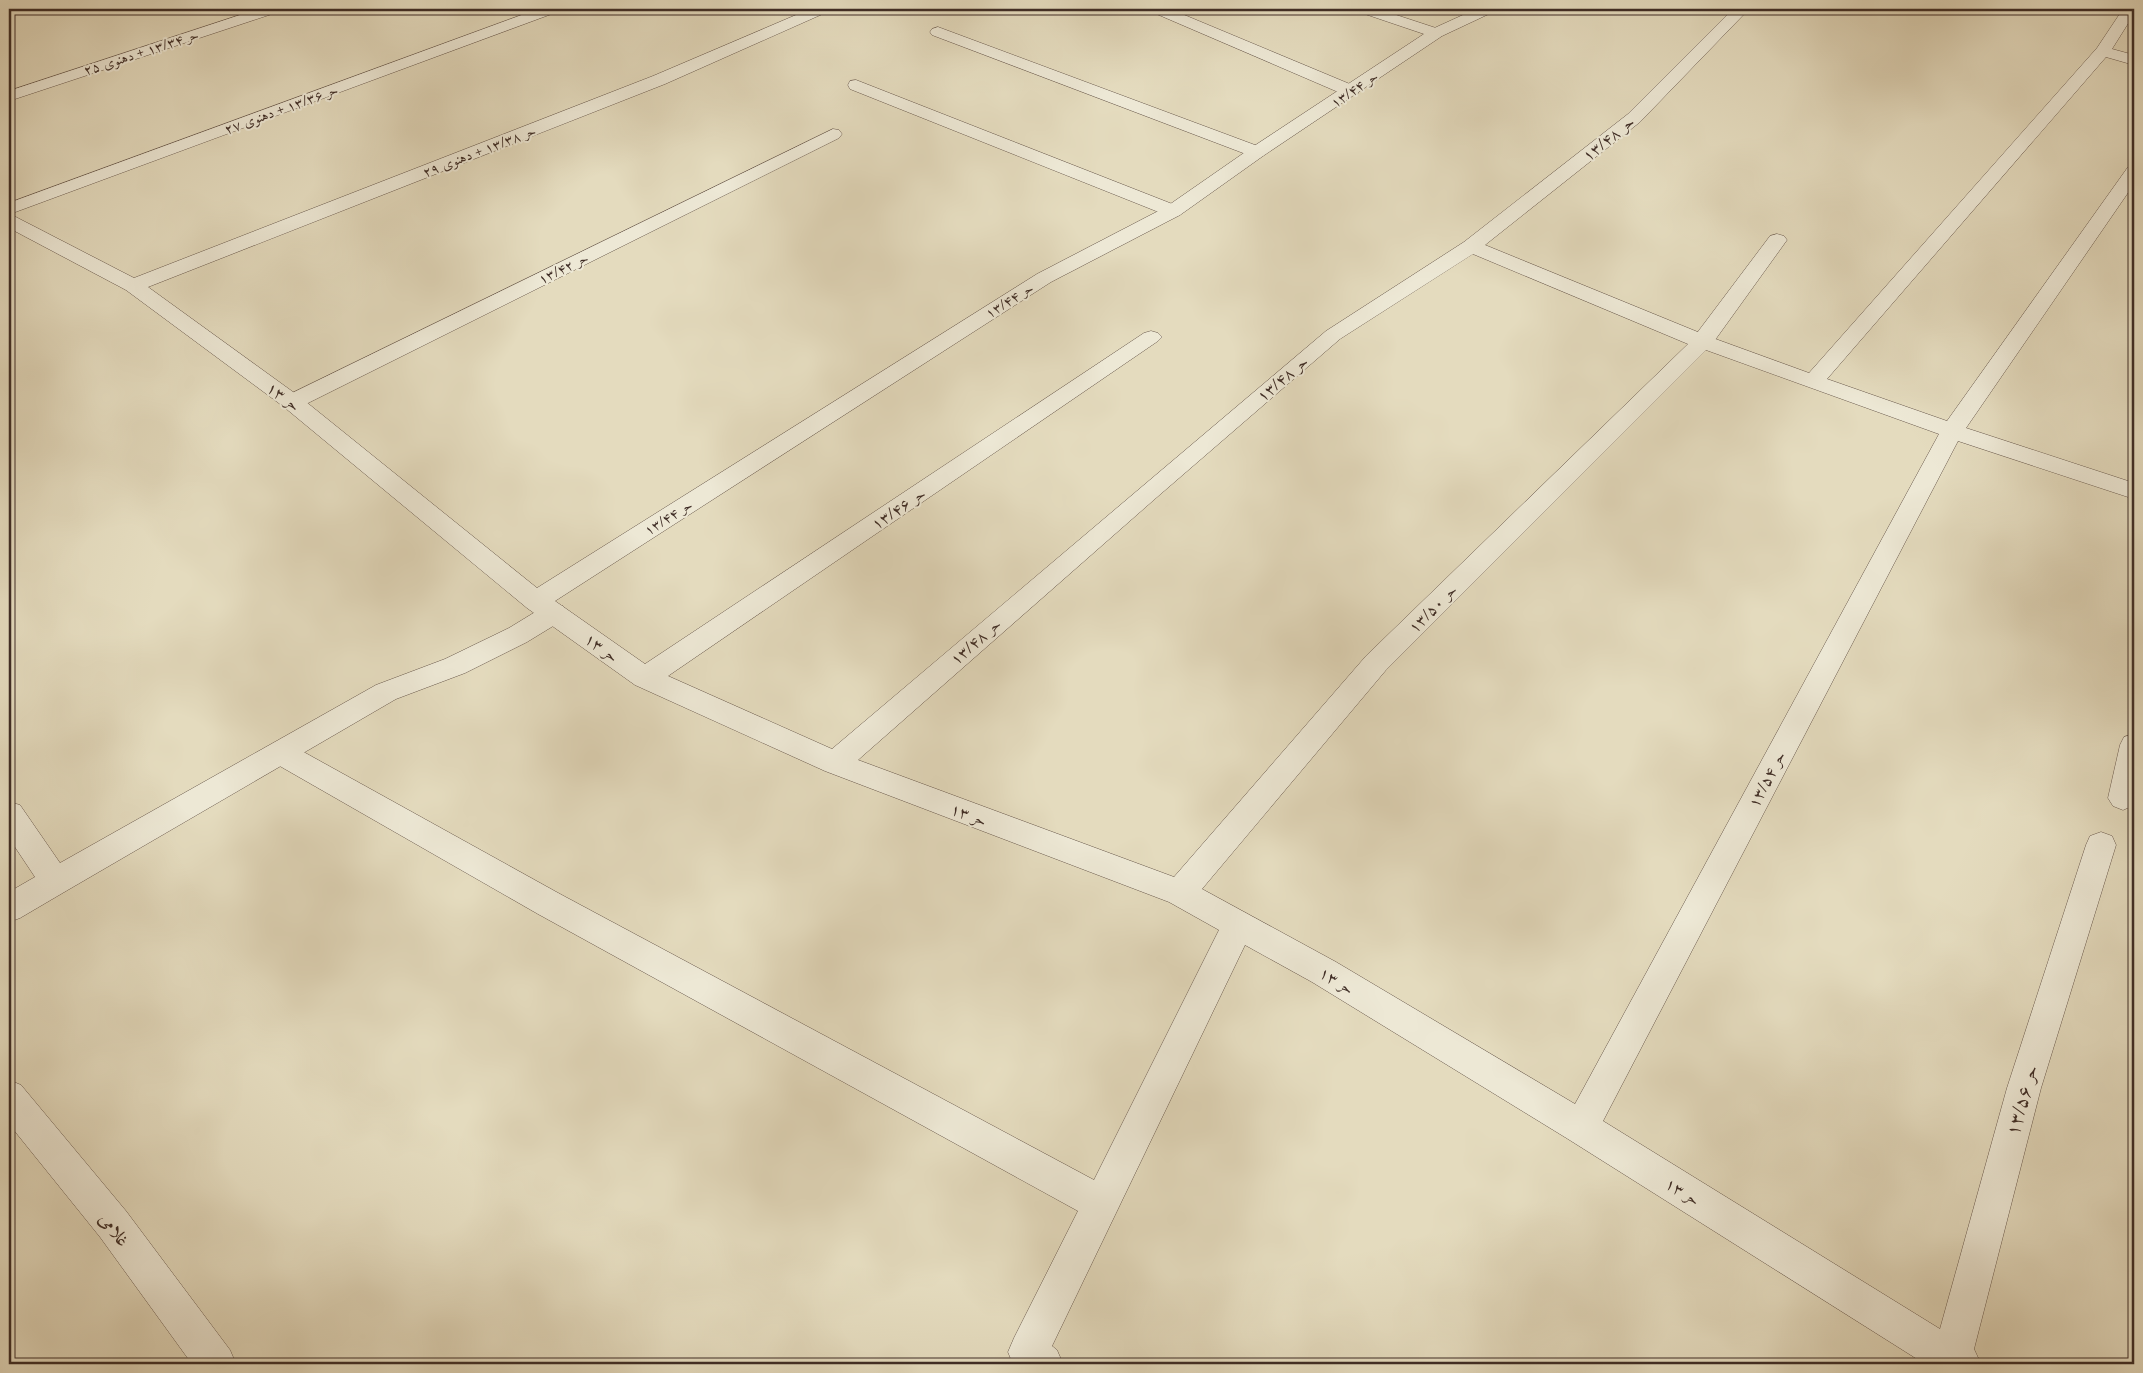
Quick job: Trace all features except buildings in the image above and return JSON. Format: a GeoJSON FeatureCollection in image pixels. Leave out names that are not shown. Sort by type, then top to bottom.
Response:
{"type":"FeatureCollection","features":[{"type":"Feature","properties":{"kind":"street","name":"حر ۱۳/۳۴ + دهنوی ۲۵"},"geometry":{"type":"LineString","coordinates":[[9,96],[274,9]]}},
{"type":"Feature","properties":{"kind":"street","name":"حر ۱۳/۳۶ + دهنوی ۲۷"},"geometry":{"type":"LineString","coordinates":[[9,209],[552,9]]}},
{"type":"Feature","properties":{"kind":"street","name":"حر ۱۳/۳۸ + دهنوی ۲۹"},"geometry":{"type":"LineString","coordinates":[[133,286],[659,80],[822,9]]}},
{"type":"Feature","properties":{"kind":"street"},"geometry":{"type":"LineString","coordinates":[[1157,9],[1351,91]]}},
{"type":"Feature","properties":{"kind":"street"},"geometry":{"type":"LineString","coordinates":[[1364,9],[1436,33]]}},
{"type":"Feature","properties":{"kind":"street","name":"حر ۱۳/۴۴"},"geometry":{"type":"LineString","coordinates":[[9,908],[386,692],[455,666],[518,635],[545,607],[1044,278],[1172,211],[1436,33],[1488,9]]}},
{"type":"Feature","properties":{"kind":"street","name":"حر ۱۳/۴۸"},"geometry":{"type":"LineString","coordinates":[[835,763],[1332,335],[1471,246],[1634,118],[1741,9]]}},
{"type":"Feature","properties":{"kind":"street"},"geometry":{"type":"LineString","coordinates":[[1814,381],[2103,51],[2130,9]]}},
{"type":"Feature","properties":{"kind":"street"},"geometry":{"type":"LineString","coordinates":[[938,32],[1257,152]]}},
{"type":"Feature","properties":{"kind":"street"},"geometry":{"type":"LineString","coordinates":[[2103,51],[2134,60]]}},
{"type":"Feature","properties":{"kind":"street"},"geometry":{"type":"LineString","coordinates":[[856,85],[1172,211]]}},
{"type":"Feature","properties":{"kind":"street","name":"حر ۱۳/۴۲"},"geometry":{"type":"LineString","coordinates":[[292,402],[833,134]]}},
{"type":"Feature","properties":{"kind":"street","name":"حر ۱۳/۵۴"},"geometry":{"type":"LineString","coordinates":[[1581,1128],[1952,431],[2134,171]]}},
{"type":"Feature","properties":{"kind":"street","name":"حر ۱۳"},"geometry":{"type":"LineString","coordinates":[[9,220],[133,286],[292,402],[545,607],[645,678],[835,763],[1180,893],[1324,972],[1581,1128],[1957,1361]]}},
{"type":"Feature","properties":{"kind":"street","name":"حر ۱۳/۵۰"},"geometry":{"type":"LineString","coordinates":[[1180,893],[1376,663],[1702,342],[1777,240]]}},
{"type":"Feature","properties":{"kind":"street"},"geometry":{"type":"LineString","coordinates":[[1471,246],[1702,342],[1952,431],[2134,491]]}},
{"type":"Feature","properties":{"kind":"street","name":"حر ۱۳/۴۶"},"geometry":{"type":"LineString","coordinates":[[645,678],[1151,337]]}},
{"type":"Feature","properties":{"kind":"street"},"geometry":{"type":"LineString","coordinates":[[2123,798],[2134,745]]}},
{"type":"Feature","properties":{"kind":"street"},"geometry":{"type":"LineString","coordinates":[[281,753],[549,904],[1100,1203]]}},
{"type":"Feature","properties":{"kind":"street"},"geometry":{"type":"LineString","coordinates":[[9,814],[55,882]]}},
{"type":"Feature","properties":{"kind":"street","name":"حر ۱۳/۵۶"},"geometry":{"type":"LineString","coordinates":[[1957,1361],[2024,1088],[2101,845]]}},
{"type":"Feature","properties":{"kind":"street"},"geometry":{"type":"LineString","coordinates":[[1043,1364],[1028,1352],[1238,924]]}},
{"type":"Feature","properties":{"kind":"street","name":"غلامی"},"geometry":{"type":"LineString","coordinates":[[9,1097],[113,1224],[216,1364]]}}]}
